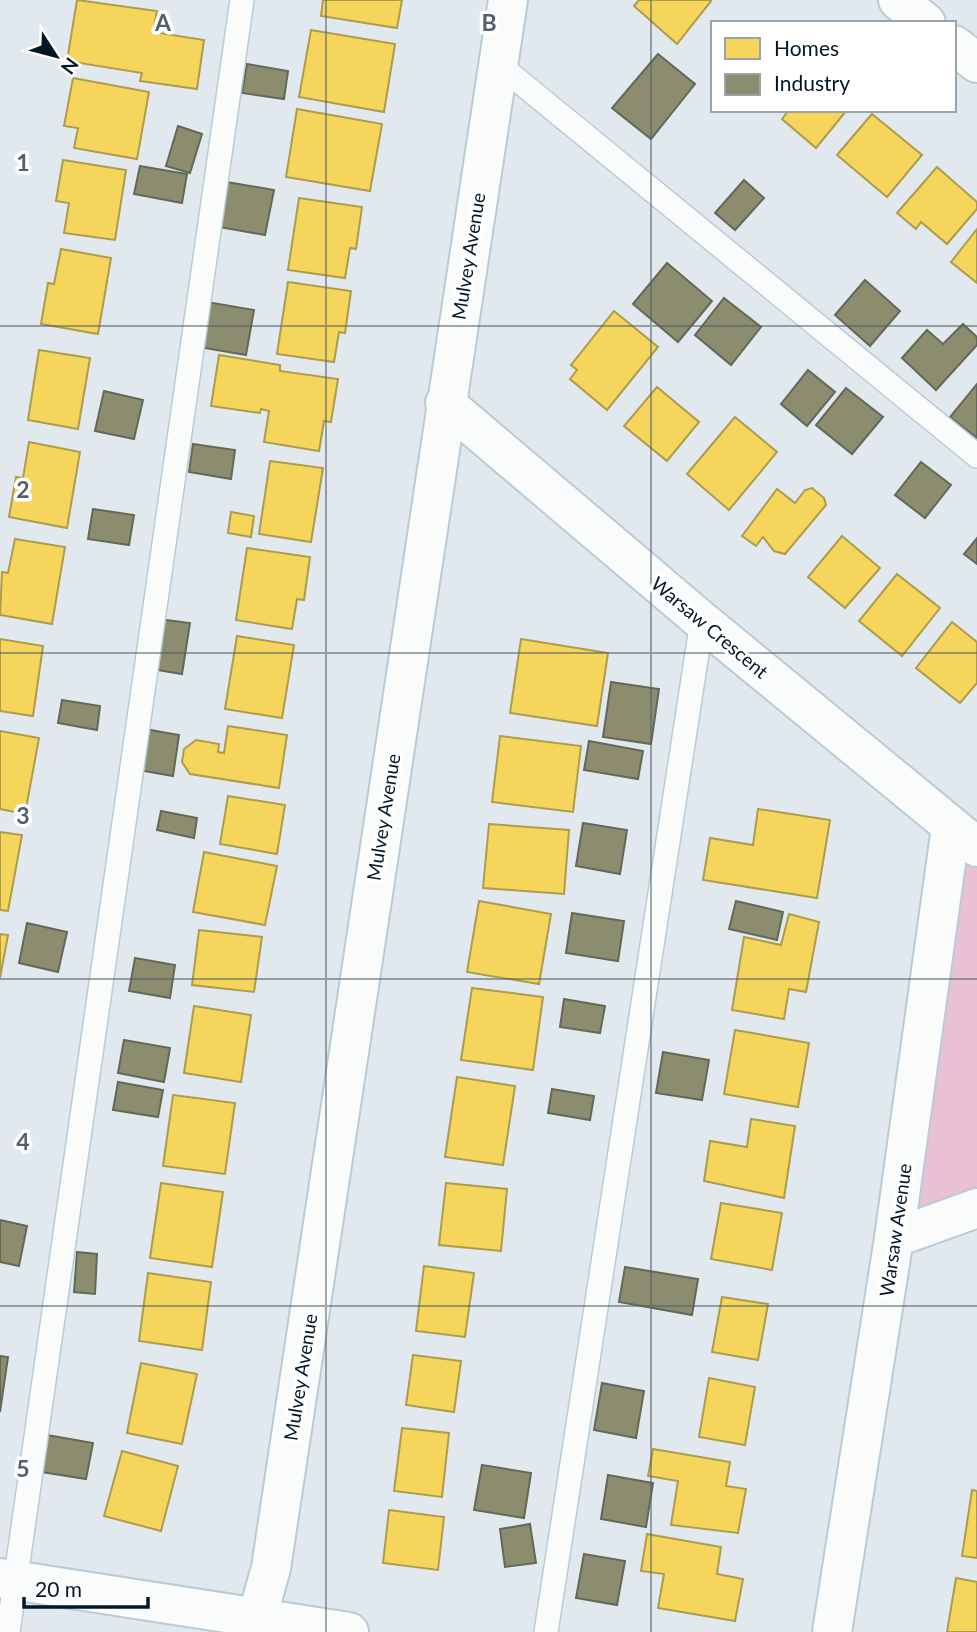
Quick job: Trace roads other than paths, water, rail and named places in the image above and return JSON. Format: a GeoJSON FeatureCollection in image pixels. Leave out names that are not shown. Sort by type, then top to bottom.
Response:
{"type":"FeatureCollection","features":[{"type":"Feature","properties":{"kind":"street","name":"Mulvey Avenue"},"geometry":{"type":"LineString","coordinates":[[255,1625],[271,1568],[508,0]]}},
{"type":"Feature","properties":{"kind":"street"},"geometry":{"type":"LineString","coordinates":[[898,0],[924,21]]}},
{"type":"Feature","properties":{"kind":"street"},"geometry":{"type":"LineString","coordinates":[[956,47],[977,63]]}},
{"type":"Feature","properties":{"kind":"street","name":"Warsaw Crescent"},"geometry":{"type":"LineString","coordinates":[[445,403],[702,621],[964,837]]}},
{"type":"Feature","properties":{"kind":"street","name":"Warsaw Avenue"},"geometry":{"type":"LineString","coordinates":[[832,1632],[894,1238],[964,837]]}},
{"type":"Feature","properties":{"kind":"street"},"geometry":{"type":"LineString","coordinates":[[894,1238],[977,1208]]}},
{"type":"Feature","properties":{"kind":"street"},"geometry":{"type":"LineString","coordinates":[[8,1579],[255,1625],[349,1632]]}},
{"type":"Feature","properties":{"kind":"lane"},"geometry":{"type":"LineString","coordinates":[[8,1632],[8,1579],[242,0]]}},
{"type":"Feature","properties":{"kind":"lane"},"geometry":{"type":"LineString","coordinates":[[498,64],[977,456]]}},
{"type":"Feature","properties":{"kind":"lane"},"geometry":{"type":"LineString","coordinates":[[546,1632],[702,621]]}}]}
